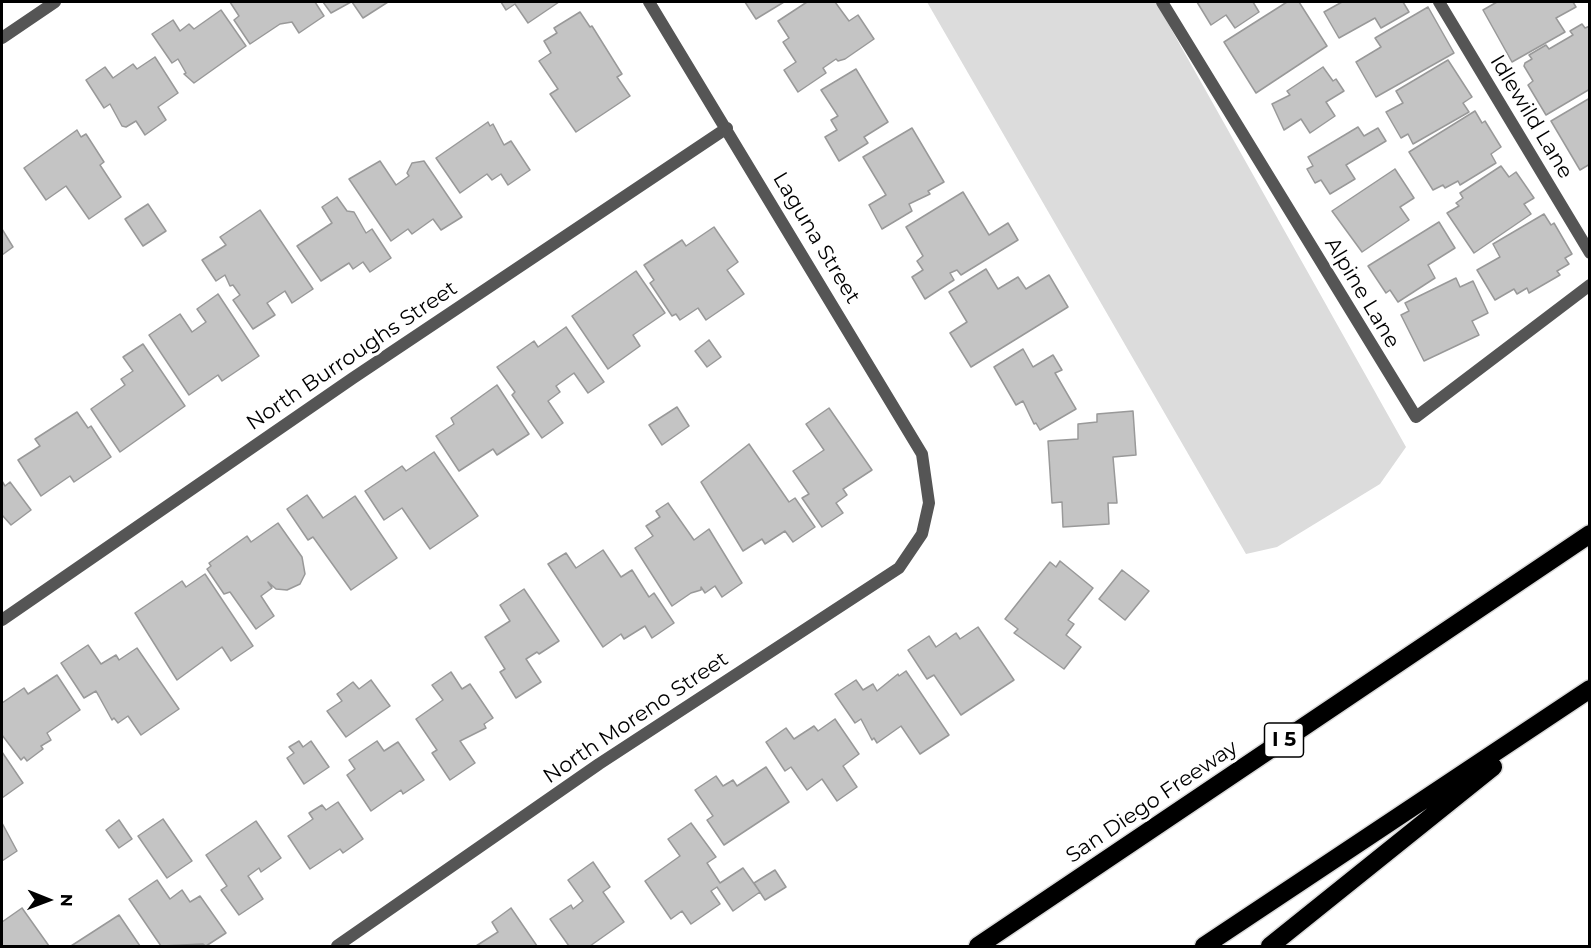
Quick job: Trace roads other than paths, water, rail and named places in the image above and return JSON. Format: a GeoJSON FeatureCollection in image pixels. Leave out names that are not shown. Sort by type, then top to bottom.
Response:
{"type":"FeatureCollection","features":[{"type":"Feature","properties":{"kind":"highway","name":"San Diego Freeway"},"geometry":{"type":"LineString","coordinates":[[978,946],[1590,534]]}},
{"type":"Feature","properties":{"kind":"highway"},"geometry":{"type":"LineString","coordinates":[[1204,946],[1586,692]]}},
{"type":"Feature","properties":{"kind":"highway"},"geometry":{"type":"LineString","coordinates":[[1270,946],[1586,692]]}},
{"type":"Feature","properties":{"kind":"street"},"geometry":{"type":"LineString","coordinates":[[2,38],[55,2]]}},
{"type":"Feature","properties":{"kind":"street","name":"Laguna Street"},"geometry":{"type":"LineString","coordinates":[[649,2],[922,454],[929,503]]}},
{"type":"Feature","properties":{"kind":"street","name":"Alpine Lane"},"geometry":{"type":"LineString","coordinates":[[1162,2],[1416,417],[1590,285]]}},
{"type":"Feature","properties":{"kind":"street","name":"Idlewild Lane"},"geometry":{"type":"LineString","coordinates":[[1440,2],[1590,253]]}},
{"type":"Feature","properties":{"kind":"street","name":"North Burroughs Street"},"geometry":{"type":"LineString","coordinates":[[2,620],[343,385],[727,128]]}},
{"type":"Feature","properties":{"kind":"street","name":"North Moreno Street"},"geometry":{"type":"LineString","coordinates":[[337,946],[599,764],[898,568],[922,534],[929,503]]}}]}
